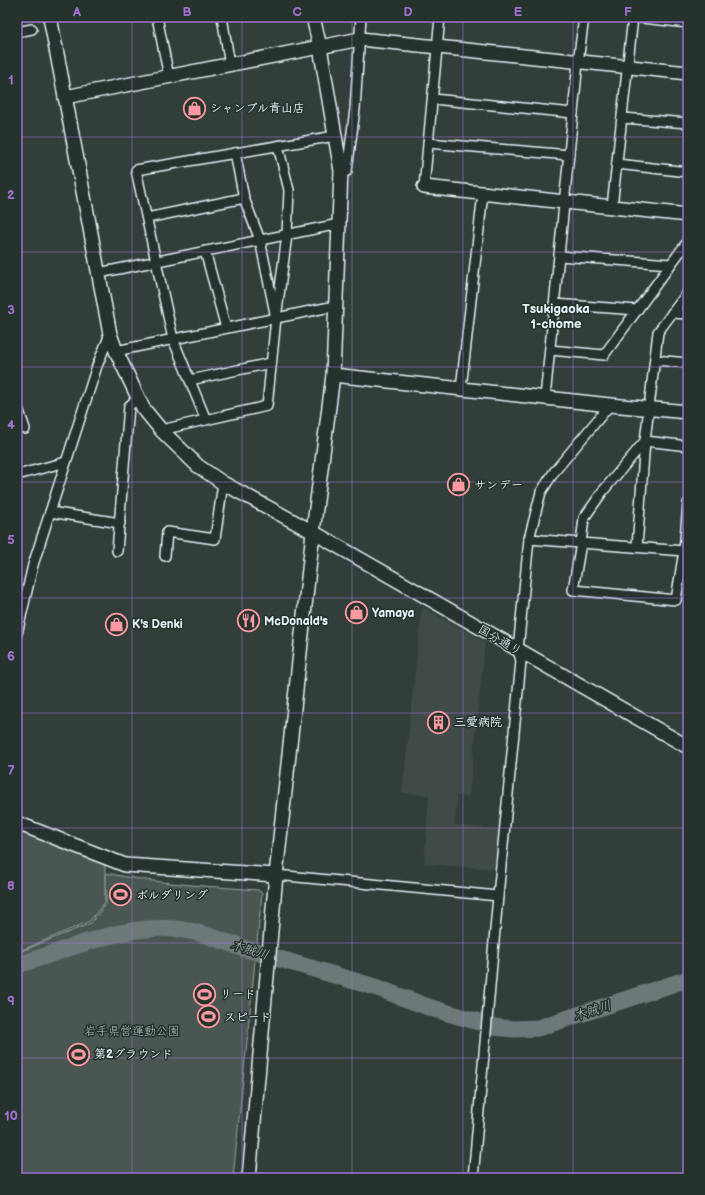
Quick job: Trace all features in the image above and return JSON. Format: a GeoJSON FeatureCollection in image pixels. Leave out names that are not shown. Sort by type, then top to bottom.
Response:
{"type":"FeatureCollection","features":[{"type":"Feature","properties":{"kind":"street","name":"国分通り"},"geometry":{"type":"LineString","coordinates":[[50,17],[110,334],[116,351],[143,408],[162,430],[198,466],[223,483],[313,532],[688,747]]}},
{"type":"Feature","properties":{"kind":"street"},"geometry":{"type":"LineString","coordinates":[[157,17],[169,77]]}},
{"type":"Feature","properties":{"kind":"street"},"geometry":{"type":"LineString","coordinates":[[222,17],[230,65]]}},
{"type":"Feature","properties":{"kind":"street"},"geometry":{"type":"LineString","coordinates":[[249,1178],[276,875],[313,532],[333,375],[340,171],[320,47],[313,17]]}},
{"type":"Feature","properties":{"kind":"street"},"geometry":{"type":"LineString","coordinates":[[340,171],[347,171],[355,109],[361,17]]}},
{"type":"Feature","properties":{"kind":"street"},"geometry":{"type":"LineString","coordinates":[[440,17],[424,187],[688,215]]}},
{"type":"Feature","properties":{"kind":"street"},"geometry":{"type":"LineString","coordinates":[[545,398],[578,62],[584,17]]}},
{"type":"Feature","properties":{"kind":"street"},"geometry":{"type":"LineString","coordinates":[[612,207],[633,17],[688,23]]}},
{"type":"Feature","properties":{"kind":"street"},"geometry":{"type":"LineString","coordinates":[[17,32],[32,29]]}},
{"type":"Feature","properties":{"kind":"street"},"geometry":{"type":"LineString","coordinates":[[65,97],[360,39],[688,73]]}},
{"type":"Feature","properties":{"kind":"street"},"geometry":{"type":"LineString","coordinates":[[433,99],[573,113]]}},
{"type":"Feature","properties":{"kind":"street"},"geometry":{"type":"LineString","coordinates":[[622,118],[688,123]]}},
{"type":"Feature","properties":{"kind":"street"},"geometry":{"type":"LineString","coordinates":[[206,420],[173,339],[136,170],[335,136]]}},
{"type":"Feature","properties":{"kind":"street"},"geometry":{"type":"LineString","coordinates":[[428,143],[569,155]]}},
{"type":"Feature","properties":{"kind":"street"},"geometry":{"type":"LineString","coordinates":[[162,430],[267,406],[276,318],[287,235],[288,190],[278,146]]}},
{"type":"Feature","properties":{"kind":"street"},"geometry":{"type":"LineString","coordinates":[[235,153],[244,198],[260,240],[276,318]]}},
{"type":"Feature","properties":{"kind":"street"},"geometry":{"type":"LineString","coordinates":[[617,164],[688,172]]}},
{"type":"Feature","properties":{"kind":"street"},"geometry":{"type":"LineString","coordinates":[[461,389],[483,193]]}},
{"type":"Feature","properties":{"kind":"street"},"geometry":{"type":"LineString","coordinates":[[147,218],[244,198]]}},
{"type":"Feature","properties":{"kind":"street"},"geometry":{"type":"LineString","coordinates":[[99,273],[339,224]]}},
{"type":"Feature","properties":{"kind":"street"},"geometry":{"type":"LineString","coordinates":[[550,350],[604,355],[688,241]]}},
{"type":"Feature","properties":{"kind":"street"},"geometry":{"type":"LineString","coordinates":[[205,252],[226,328]]}},
{"type":"Feature","properties":{"kind":"street"},"geometry":{"type":"LineString","coordinates":[[559,256],[671,264]]}},
{"type":"Feature","properties":{"kind":"street"},"geometry":{"type":"LineString","coordinates":[[637,548],[645,442],[658,332],[688,292]]}},
{"type":"Feature","properties":{"kind":"street"},"geometry":{"type":"LineString","coordinates":[[554,304],[637,310]]}},
{"type":"Feature","properties":{"kind":"street"},"geometry":{"type":"LineString","coordinates":[[116,351],[335,306]]}},
{"type":"Feature","properties":{"kind":"street"},"geometry":{"type":"LineString","coordinates":[[672,313],[688,314]]}},
{"type":"Feature","properties":{"kind":"street"},"geometry":{"type":"LineString","coordinates":[[17,634],[34,565],[50,512],[97,366],[110,334]]}},
{"type":"Feature","properties":{"kind":"street"},"geometry":{"type":"LineString","coordinates":[[655,360],[688,363]]}},
{"type":"Feature","properties":{"kind":"street"},"geometry":{"type":"LineString","coordinates":[[190,380],[271,363]]}},
{"type":"Feature","properties":{"kind":"street"},"geometry":{"type":"LineString","coordinates":[[333,375],[688,412]]}},
{"type":"Feature","properties":{"kind":"street"},"geometry":{"type":"LineString","coordinates":[[118,551],[129,406],[138,398]]}},
{"type":"Feature","properties":{"kind":"street"},"geometry":{"type":"LineString","coordinates":[[17,405],[25,429]]}},
{"type":"Feature","properties":{"kind":"street"},"geometry":{"type":"LineString","coordinates":[[473,1178],[521,661],[518,650],[529,539],[541,492],[554,472],[610,405]]}},
{"type":"Feature","properties":{"kind":"street"},"geometry":{"type":"LineString","coordinates":[[645,442],[688,446]]}},
{"type":"Feature","properties":{"kind":"street"},"geometry":{"type":"LineString","coordinates":[[645,442],[603,491],[584,518],[582,543],[573,590],[676,600],[686,552],[688,503]]}},
{"type":"Feature","properties":{"kind":"street"},"geometry":{"type":"LineString","coordinates":[[17,475],[66,462]]}},
{"type":"Feature","properties":{"kind":"street"},"geometry":{"type":"LineString","coordinates":[[165,556],[167,532],[215,539],[223,483]]}},
{"type":"Feature","properties":{"kind":"street"},"geometry":{"type":"LineString","coordinates":[[50,512],[120,523]]}},
{"type":"Feature","properties":{"kind":"street"},"geometry":{"type":"LineString","coordinates":[[529,539],[686,552]]}},
{"type":"Feature","properties":{"kind":"street"},"geometry":{"type":"LineString","coordinates":[[17,823],[125,865],[276,875],[498,896]]}},
{"type":"Feature","properties":{"kind":"shaded area"},"geometry":{"type":"Polygon","coordinates":[[[422,607],[485,642],[469,797],[457,796],[455,825],[500,830],[495,869],[424,864],[429,795],[402,793],[422,607]]]}},
{"type":"Feature","properties":{"kind":"green space"},"geometry":{"type":"Polygon","coordinates":[[[17,828],[105,863],[105,902],[90,921],[17,952],[17,828]]]}},
{"type":"Feature","properties":{"kind":"green space","name":"岩手県営運動公園"},"geometry":{"type":"Polygon","coordinates":[[[106,873],[163,882],[258,890],[262,893],[233,1178],[17,1178],[17,953],[91,923],[106,903],[106,873]]]}},
{"type":"Feature","properties":{"kind":"waterway","name":"木賊川"},"geometry":{"type":"LineString","coordinates":[[17,965],[81,944],[124,932],[168,928],[206,935],[235,944],[236,946],[375,987],[431,1008],[479,1022]]}},
{"type":"Feature","properties":{"kind":"waterway","name":"木賊川"},"geometry":{"type":"LineString","coordinates":[[494,1027],[514,1029],[538,1028],[688,979]]}},
{"type":"Feature","properties":{"kind":"place","name":"シャンブル青山店"},"geometry":{"type":"Point","coordinates":[195,108]}},
{"type":"Feature","properties":{"kind":"place","name":"サンデー"},"geometry":{"type":"Point","coordinates":[459,485]}},
{"type":"Feature","properties":{"kind":"place","name":"Yamaya"},"geometry":{"type":"Point","coordinates":[357,613]}},
{"type":"Feature","properties":{"kind":"place","name":"McDonald's"},"geometry":{"type":"Point","coordinates":[248,621]}},
{"type":"Feature","properties":{"kind":"place","name":"K's Denki"},"geometry":{"type":"Point","coordinates":[116,624]}},
{"type":"Feature","properties":{"kind":"place","name":"三愛病院"},"geometry":{"type":"Point","coordinates":[439,722]}},
{"type":"Feature","properties":{"kind":"place","name":"ボルダリング"},"geometry":{"type":"Point","coordinates":[121,895]}},
{"type":"Feature","properties":{"kind":"place","name":"リード"},"geometry":{"type":"Point","coordinates":[204,994]}},
{"type":"Feature","properties":{"kind":"place","name":"スピード"},"geometry":{"type":"Point","coordinates":[209,1017]}},
{"type":"Feature","properties":{"kind":"place","name":"第2グラウンド"},"geometry":{"type":"Point","coordinates":[78,1054]}},
{"type":"Feature","properties":{"kind":"district","name":"Tsukigaoka 1-chome"},"geometry":{"type":"Point","coordinates":[556,316]}}]}
